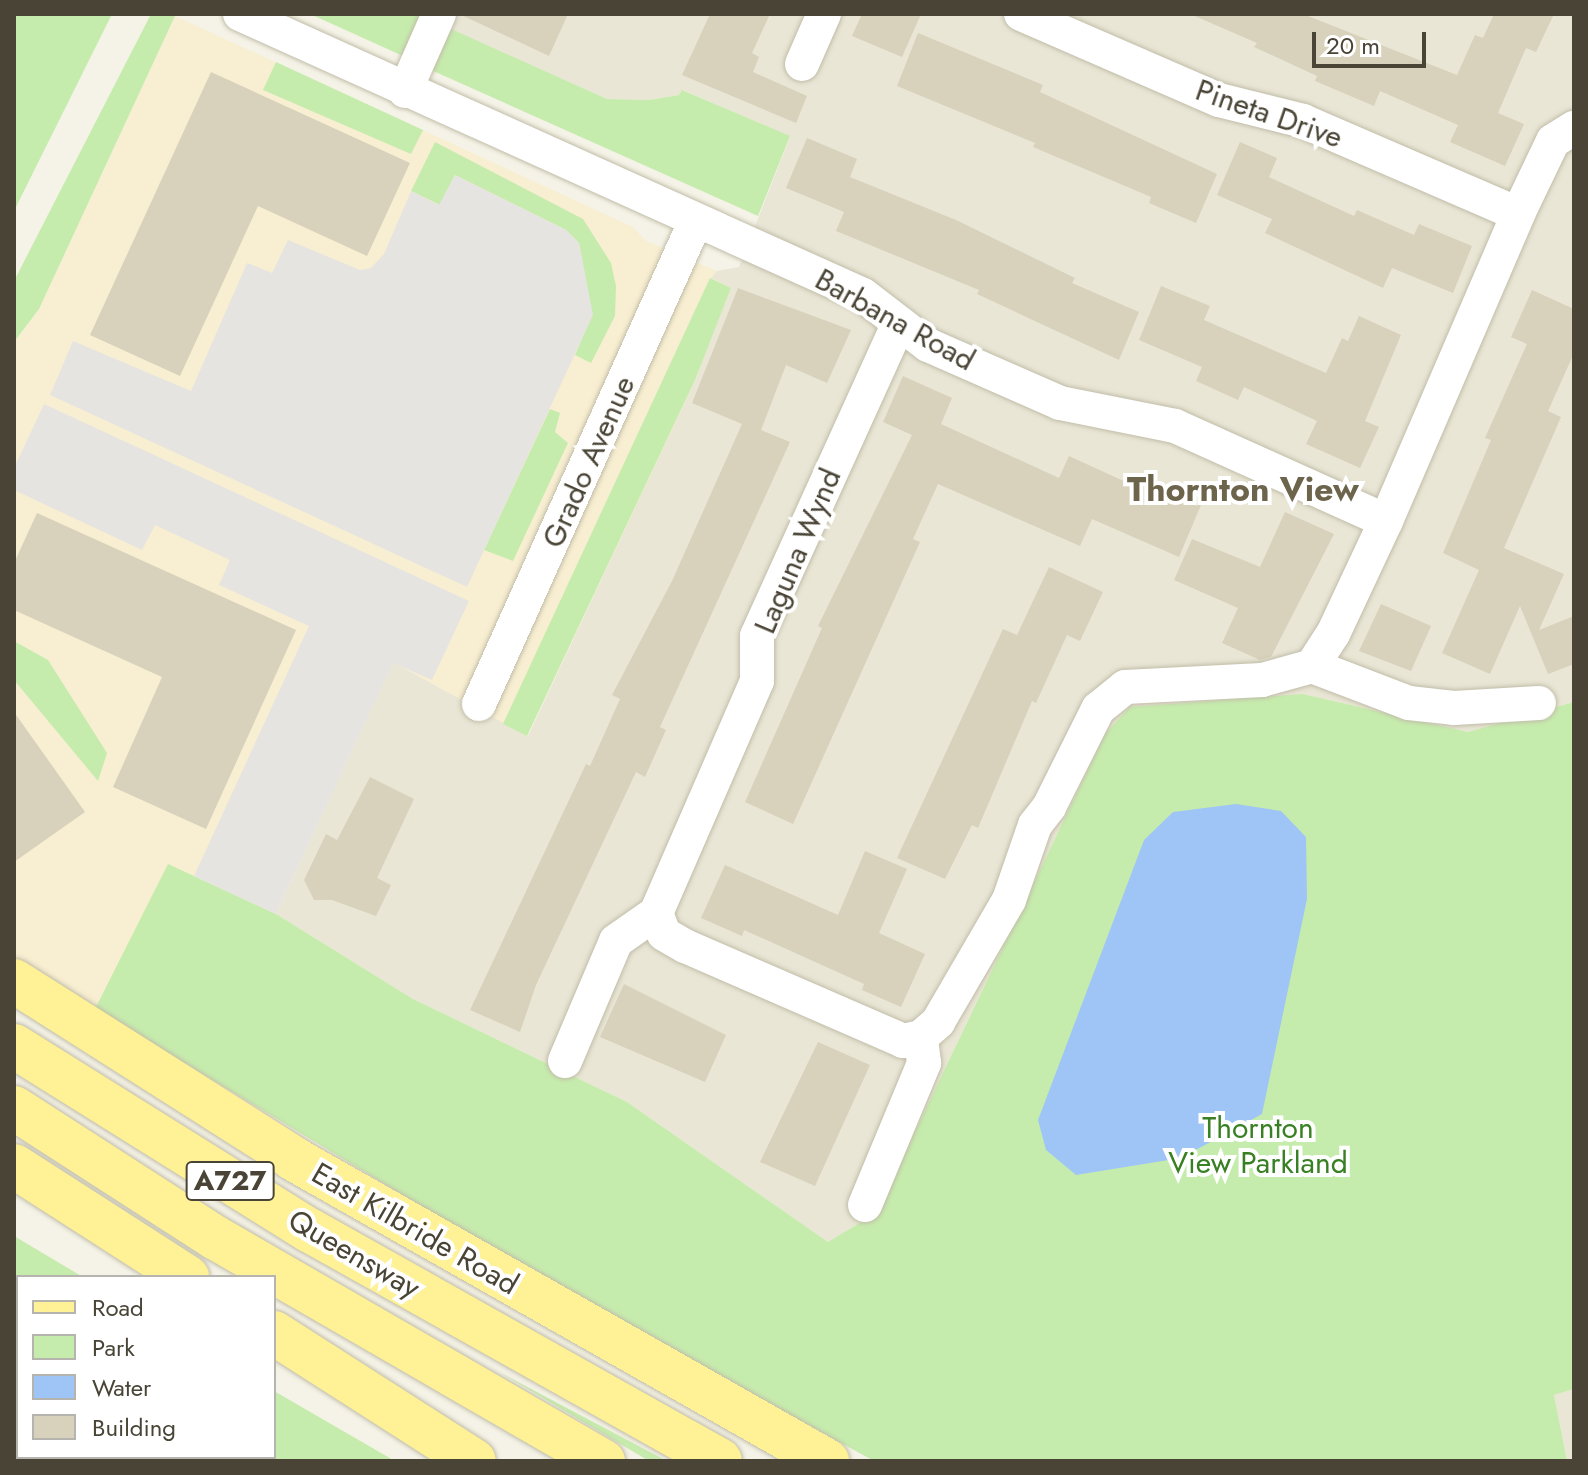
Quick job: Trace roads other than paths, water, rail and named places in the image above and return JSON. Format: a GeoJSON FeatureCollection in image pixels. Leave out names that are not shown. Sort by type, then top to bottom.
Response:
{"type":"FeatureCollection","features":[{"type":"Feature","properties":{"kind":"main road","name":"East Kilbride Road"},"geometry":{"type":"LineString","coordinates":[[14,981],[294,1159],[827,1461]]}},
{"type":"Feature","properties":{"kind":"main road","name":"Queensway"},"geometry":{"type":"LineString","coordinates":[[14,1046],[309,1230],[451,1309]]}},
{"type":"Feature","properties":{"kind":"main road","name":"Queensway"},"geometry":{"type":"LineString","coordinates":[[14,1108],[216,1238],[603,1461]]}},
{"type":"Feature","properties":{"kind":"main road"},"geometry":{"type":"LineString","coordinates":[[14,1166],[184,1275]]}},
{"type":"Feature","properties":{"kind":"main road","name":"East Kilbride Road"},"geometry":{"type":"LineString","coordinates":[[451,1309],[720,1461]]}},
{"type":"Feature","properties":{"kind":"main road"},"geometry":{"type":"LineString","coordinates":[[276,1334],[474,1461]]}},
{"type":"Feature","properties":{"kind":"street","name":"Barbana Road"},"geometry":{"type":"LineString","coordinates":[[240,14],[871,300],[898,325],[928,345],[1060,403],[1175,426],[1386,521]]}},
{"type":"Feature","properties":{"kind":"street"},"geometry":{"type":"LineString","coordinates":[[405,91],[439,14]]}},
{"type":"Feature","properties":{"kind":"street"},"geometry":{"type":"LineString","coordinates":[[802,64],[824,14]]}},
{"type":"Feature","properties":{"kind":"street","name":"Pineta Drive"},"geometry":{"type":"LineString","coordinates":[[1021,14],[1219,100],[1303,121],[1518,214]]}},
{"type":"Feature","properties":{"kind":"street"},"geometry":{"type":"LineString","coordinates":[[1312,666],[1333,634],[1386,521],[1518,214],[1553,141],[1574,128]]}},
{"type":"Feature","properties":{"kind":"street","name":"Grado Avenue"},"geometry":{"type":"LineString","coordinates":[[479,704],[696,220]]}},
{"type":"Feature","properties":{"kind":"street","name":"Laguna Wynd"},"geometry":{"type":"LineString","coordinates":[[656,913],[757,681],[757,636],[898,325]]}},
{"type":"Feature","properties":{"kind":"street"},"geometry":{"type":"LineString","coordinates":[[565,1061],[616,941],[656,913],[664,934],[767,986],[789,988],[885,1037],[921,1037],[938,1022],[1009,900],[1035,825],[1049,807],[1098,709],[1125,687],[1262,680],[1312,666],[1409,703],[1454,708],[1539,703]]}},
{"type":"Feature","properties":{"kind":"street"},"geometry":{"type":"LineString","coordinates":[[865,1205],[924,1063],[921,1037]]}},
{"type":"Feature","properties":{"kind":"water"},"geometry":{"type":"Polygon","coordinates":[[[1236,804],[1281,811],[1306,837],[1307,899],[1262,1114],[1181,1158],[1076,1175],[1046,1150],[1038,1120],[1144,840],[1173,812],[1236,804]]]}},
{"type":"Feature","properties":{"kind":"district","name":"Thornton View"},"geometry":{"type":"Point","coordinates":[1243,490]}},
{"type":"Feature","properties":{"kind":"park label","name":"Thornton View Parkland"},"geometry":{"type":"Point","coordinates":[1258,1145]}}]}
